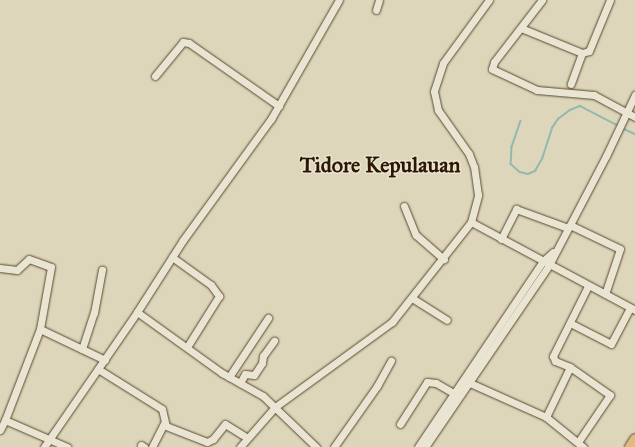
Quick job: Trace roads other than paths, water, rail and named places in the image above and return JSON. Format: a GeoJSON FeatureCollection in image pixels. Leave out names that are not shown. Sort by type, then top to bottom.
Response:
{"type":"FeatureCollection","features":[{"type":"Feature","properties":{"kind":"highway"},"geometry":{"type":"LineString","coordinates":[[630,447],[635,439]]}},
{"type":"Feature","properties":{"kind":"street"},"geometry":{"type":"LineString","coordinates":[[44,447],[105,360],[172,257],[278,106],[338,0]]}},
{"type":"Feature","properties":{"kind":"street"},"geometry":{"type":"LineString","coordinates":[[376,10],[379,0]]}},
{"type":"Feature","properties":{"kind":"street"},"geometry":{"type":"LineString","coordinates":[[240,447],[275,407],[383,330],[444,259],[471,222],[478,194],[477,177],[469,154],[438,110],[434,98],[439,70],[456,43],[489,0]]}},
{"type":"Feature","properties":{"kind":"street"},"geometry":{"type":"LineString","coordinates":[[542,0],[494,62],[492,69],[537,90],[594,95],[635,117]]}},
{"type":"Feature","properties":{"kind":"street"},"geometry":{"type":"LineString","coordinates":[[521,28],[582,53],[589,51],[610,0]]}},
{"type":"Feature","properties":{"kind":"street"},"geometry":{"type":"LineString","coordinates":[[155,76],[183,42],[190,43],[278,106]]}},
{"type":"Feature","properties":{"kind":"street"},"geometry":{"type":"LineString","coordinates":[[571,84],[582,53]]}},
{"type":"Feature","properties":{"kind":"street"},"geometry":{"type":"LineString","coordinates":[[418,447],[456,395],[556,249],[569,227],[623,122],[635,95]]}},
{"type":"Feature","properties":{"kind":"street"},"geometry":{"type":"LineString","coordinates":[[404,206],[416,235],[444,259]]}},
{"type":"Feature","properties":{"kind":"street"},"geometry":{"type":"LineString","coordinates":[[501,239],[516,209],[569,227],[620,249],[605,294]]}},
{"type":"Feature","properties":{"kind":"street"},"geometry":{"type":"LineString","coordinates":[[471,222],[633,309],[611,344],[570,323]]}},
{"type":"Feature","properties":{"kind":"street"},"geometry":{"type":"LineString","coordinates":[[172,257],[211,285],[219,296],[187,347]]}},
{"type":"Feature","properties":{"kind":"street"},"geometry":{"type":"LineString","coordinates":[[0,268],[17,270],[29,259],[51,267],[40,329],[0,430]]}},
{"type":"Feature","properties":{"kind":"street"},"geometry":{"type":"LineString","coordinates":[[425,447],[456,395],[470,382],[546,263]]}},
{"type":"Feature","properties":{"kind":"street"},"geometry":{"type":"LineString","coordinates":[[82,349],[94,312],[102,270]]}},
{"type":"Feature","properties":{"kind":"street"},"geometry":{"type":"LineString","coordinates":[[470,382],[546,417],[580,445],[610,395],[570,367],[553,358],[588,286]]}},
{"type":"Feature","properties":{"kind":"street"},"geometry":{"type":"LineString","coordinates":[[412,298],[447,320]]}},
{"type":"Feature","properties":{"kind":"street"},"geometry":{"type":"LineString","coordinates":[[137,312],[229,378],[263,396],[316,447]]}},
{"type":"Feature","properties":{"kind":"street"},"geometry":{"type":"LineString","coordinates":[[229,378],[268,318]]}},
{"type":"Feature","properties":{"kind":"street"},"geometry":{"type":"LineString","coordinates":[[40,329],[105,360]]}},
{"type":"Feature","properties":{"kind":"street"},"geometry":{"type":"LineString","coordinates":[[240,383],[246,374],[254,375],[262,363],[263,356],[274,341]]}},
{"type":"Feature","properties":{"kind":"street"},"geometry":{"type":"LineString","coordinates":[[334,447],[374,390],[391,361]]}},
{"type":"Feature","properties":{"kind":"street"},"geometry":{"type":"LineString","coordinates":[[546,417],[570,367]]}},
{"type":"Feature","properties":{"kind":"street"},"geometry":{"type":"LineString","coordinates":[[98,369],[162,409],[165,414],[164,423],[152,447]]}},
{"type":"Feature","properties":{"kind":"street"},"geometry":{"type":"LineString","coordinates":[[400,424],[427,382],[436,383],[456,395]]}},
{"type":"Feature","properties":{"kind":"street"},"geometry":{"type":"LineString","coordinates":[[4,417],[49,440],[67,447]]}},
{"type":"Feature","properties":{"kind":"street"},"geometry":{"type":"LineString","coordinates":[[164,423],[206,442],[213,439],[224,424],[247,438]]}},
{"type":"Feature","properties":{"kind":"waterway"},"geometry":{"type":"LineString","coordinates":[[521,121],[512,147],[511,164],[520,172],[528,174],[535,171],[542,159],[552,128],[558,119],[570,110],[580,106],[617,125]]}},
{"type":"Feature","properties":{"kind":"waterway"},"geometry":{"type":"LineString","coordinates":[[622,128],[635,134]]}},
{"type":"Feature","properties":{"kind":"district","name":"Tidore Kepulauan"},"geometry":{"type":"Point","coordinates":[380,165]}}]}
